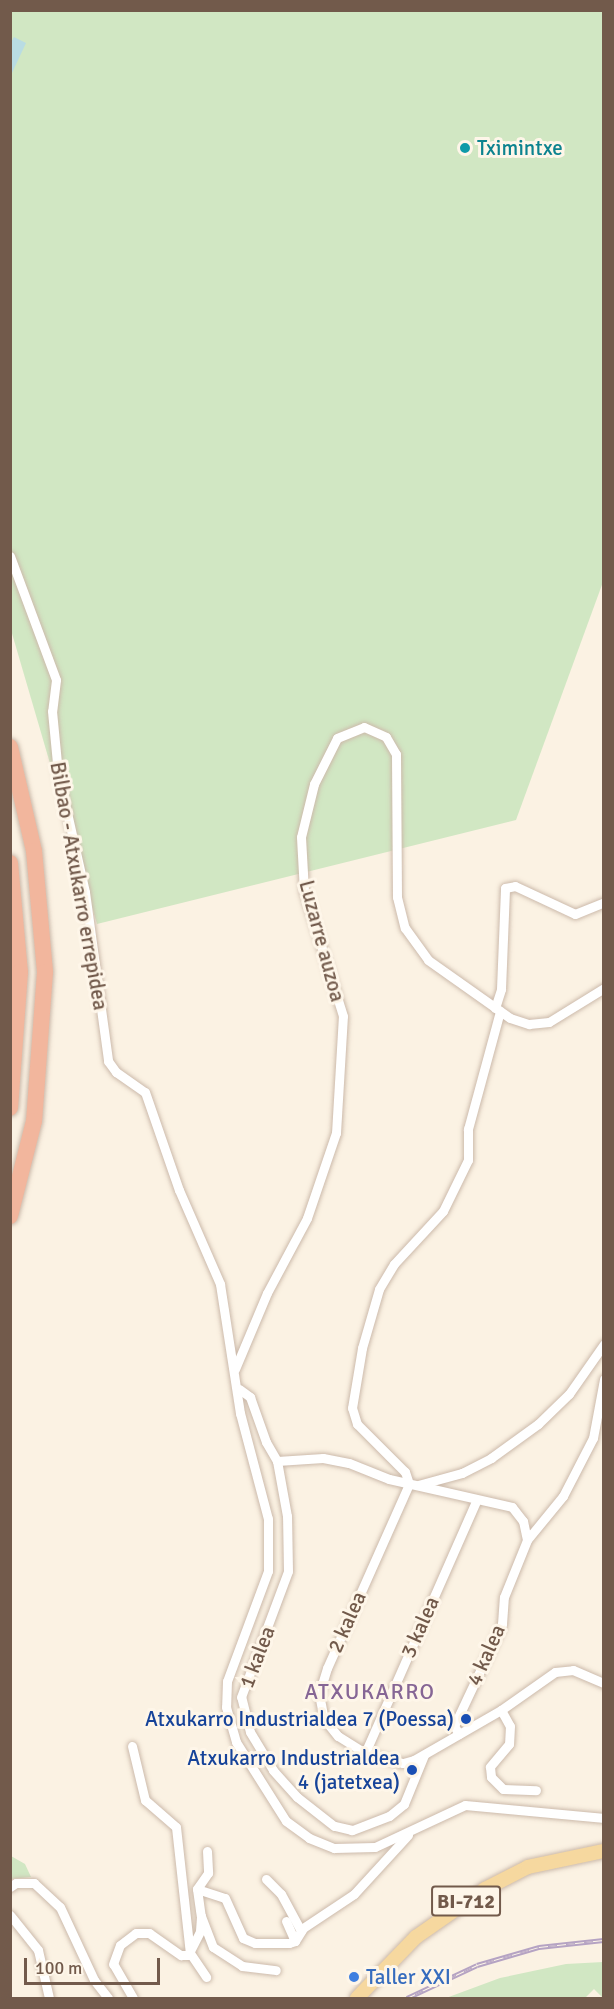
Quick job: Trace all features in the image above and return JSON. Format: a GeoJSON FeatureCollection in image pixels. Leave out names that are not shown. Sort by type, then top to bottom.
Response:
{"type":"FeatureCollection","features":[{"type":"Feature","properties":{"kind":"highway"},"geometry":{"type":"LineString","coordinates":[[10,747],[35,860],[45,989],[34,1121],[10,1216]]}},
{"type":"Feature","properties":{"kind":"highway"},"geometry":{"type":"LineString","coordinates":[[10,863],[20,972],[10,1108]]}},
{"type":"Feature","properties":{"kind":"main road","name":"BI-712"},"geometry":{"type":"LineString","coordinates":[[357,1998],[416,1937],[485,1889],[528,1868],[603,1851]]}},
{"type":"Feature","properties":{"kind":"street","name":"Bilbao - Atxukarro errepidea"},"geometry":{"type":"LineString","coordinates":[[10,556],[56,680],[52,711],[58,773],[85,892],[108,1061],[116,1072],[138,1085],[150,1104],[179,1190],[220,1284],[239,1389]]}},
{"type":"Feature","properties":{"kind":"street","name":"Luzarre auzoa"},"geometry":{"type":"LineString","coordinates":[[234,1370],[267,1293],[307,1218],[336,1133],[343,1016],[304,891],[301,837],[314,784],[337,738],[364,727],[386,737],[396,754],[397,897],[405,928],[428,960],[498,1010],[529,1024],[549,1022],[603,988]]}},
{"type":"Feature","properties":{"kind":"street"},"geometry":{"type":"LineString","coordinates":[[412,1485],[405,1472],[357,1424],[352,1408],[362,1348],[379,1289],[394,1264],[443,1211],[468,1160],[468,1130],[498,1010],[501,989],[505,888],[515,886],[575,914],[603,902]]}},
{"type":"Feature","properties":{"kind":"street"},"geometry":{"type":"LineString","coordinates":[[412,1485],[462,1473],[491,1458],[538,1424],[569,1394],[603,1344]]}},
{"type":"Feature","properties":{"kind":"street"},"geometry":{"type":"LineString","coordinates":[[527,1540],[563,1496],[580,1466],[593,1438],[603,1379]]}},
{"type":"Feature","properties":{"kind":"street"},"geometry":{"type":"LineString","coordinates":[[239,1389],[240,1413],[268,1519],[271,1551],[261,1593],[227,1681],[226,1707],[230,1730],[277,1811],[309,1838],[334,1848],[363,1849],[387,1843],[465,1805],[603,1818]]}},
{"type":"Feature","properties":{"kind":"street","name":"1 kalea"},"geometry":{"type":"LineString","coordinates":[[239,1389],[250,1397],[266,1442],[277,1461],[287,1516],[288,1571],[241,1697],[250,1732],[273,1770],[297,1797],[334,1826],[352,1830],[389,1816],[404,1804],[424,1755]]}},
{"type":"Feature","properties":{"kind":"street"},"geometry":{"type":"LineString","coordinates":[[277,1461],[323,1458],[412,1485],[476,1501],[512,1507],[523,1521],[527,1540]]}},
{"type":"Feature","properties":{"kind":"street","name":"2 kalea"},"geometry":{"type":"LineString","coordinates":[[412,1485],[327,1668],[319,1694],[324,1719],[338,1736],[365,1754],[403,1763],[424,1755],[501,1710],[555,1672],[580,1673],[603,1683]]}},
{"type":"Feature","properties":{"kind":"street","name":"3 kalea"},"geometry":{"type":"LineString","coordinates":[[365,1754],[476,1501]]}},
{"type":"Feature","properties":{"kind":"street","name":"4 kalea"},"geometry":{"type":"LineString","coordinates":[[459,1734],[454,1726],[502,1624],[504,1597],[527,1540]]}},
{"type":"Feature","properties":{"kind":"street"},"geometry":{"type":"LineString","coordinates":[[501,1710],[510,1726],[509,1744],[490,1767],[491,1777],[503,1789],[536,1790]]}},
{"type":"Feature","properties":{"kind":"street"},"geometry":{"type":"LineString","coordinates":[[132,1746],[145,1800],[176,1827],[190,1953],[206,1977]]}},
{"type":"Feature","properties":{"kind":"street"},"geometry":{"type":"LineString","coordinates":[[295,1941],[301,1931],[354,1894],[415,1828]]}},
{"type":"Feature","properties":{"kind":"street"},"geometry":{"type":"LineString","coordinates":[[207,1851],[208,1873],[197,1889],[201,1917],[213,1947],[224,1957],[242,1966],[276,1970]]}},
{"type":"Feature","properties":{"kind":"street"},"geometry":{"type":"LineString","coordinates":[[266,1879],[281,1894],[301,1931]]}},
{"type":"Feature","properties":{"kind":"street"},"geometry":{"type":"LineString","coordinates":[[11,1887],[16,1883],[34,1884],[60,1907],[89,1972],[108,1998]]}},
{"type":"Feature","properties":{"kind":"street"},"geometry":{"type":"LineString","coordinates":[[197,1889],[225,1898],[243,1938],[255,1943],[295,1941]]}},
{"type":"Feature","properties":{"kind":"street"},"geometry":{"type":"LineString","coordinates":[[10,1915],[38,1950],[49,1998]]}},
{"type":"Feature","properties":{"kind":"street"},"geometry":{"type":"LineString","coordinates":[[190,1953],[201,1917]]}},
{"type":"Feature","properties":{"kind":"street"},"geometry":{"type":"LineString","coordinates":[[286,1921],[295,1941]]}},
{"type":"Feature","properties":{"kind":"street"},"geometry":{"type":"LineString","coordinates":[[133,1998],[114,1964],[115,1953],[128,1938],[149,1933],[182,1955],[190,1953]]}},
{"type":"Feature","properties":{"kind":"green space"},"geometry":{"type":"Polygon","coordinates":[[[11,11],[603,11],[603,582],[516,820],[97,924],[11,630],[11,11]]]}},
{"type":"Feature","properties":{"kind":"green space"},"geometry":{"type":"Polygon","coordinates":[[[11,1856],[25,1864],[31,1877],[11,1879],[11,1856]]]}},
{"type":"Feature","properties":{"kind":"green space"},"geometry":{"type":"Polygon","coordinates":[[[603,1962],[603,1998],[594,1989],[585,1998],[446,1998],[500,1978],[566,1964],[603,1962]]]}},
{"type":"Feature","properties":{"kind":"water"},"geometry":{"type":"Polygon","coordinates":[[[14,37],[26,43],[12,73],[10,44],[14,37]]]}},
{"type":"Feature","properties":{"kind":"railway"},"geometry":{"type":"LineString","coordinates":[[407,1998],[477,1965],[539,1947],[604,1940]]}},
{"type":"Feature","properties":{"kind":"place","name":"Tximintxe"},"geometry":{"type":"Point","coordinates":[465,148]}},
{"type":"Feature","properties":{"kind":"place","name":"Atxukarro Industrialdea 7 (Poessa)"},"geometry":{"type":"Point","coordinates":[466,1719]}},
{"type":"Feature","properties":{"kind":"place","name":"Atxukarro Industrialdea 4 (jatetxea)"},"geometry":{"type":"Point","coordinates":[412,1770]}},
{"type":"Feature","properties":{"kind":"place","name":"Taller XXI"},"geometry":{"type":"Point","coordinates":[354,1977]}},
{"type":"Feature","properties":{"kind":"district","name":"ATXUKARRO"},"geometry":{"type":"Point","coordinates":[370,1692]}}]}
